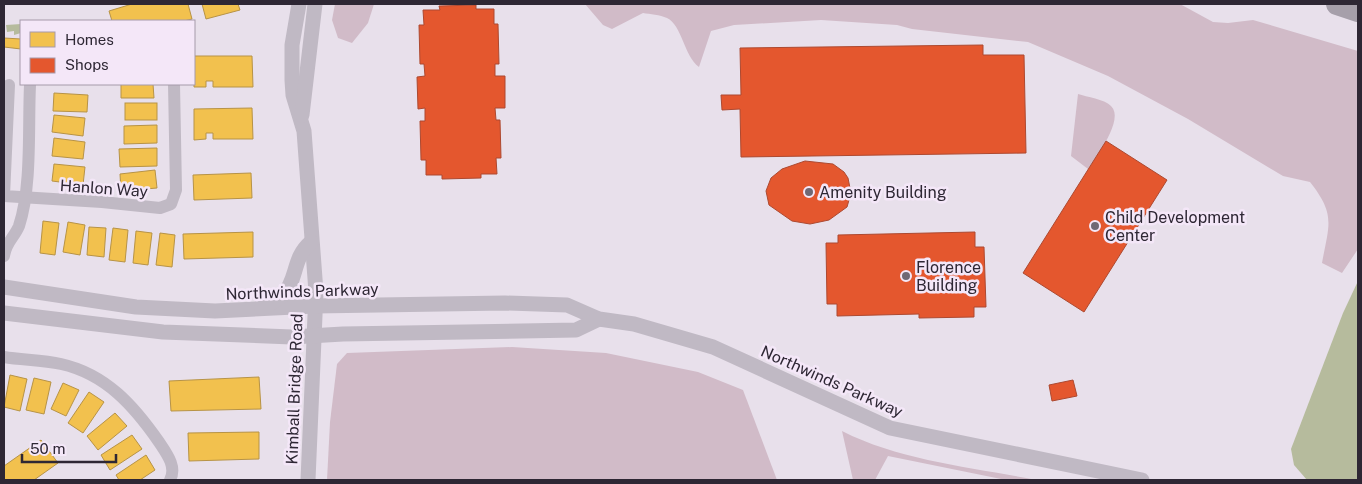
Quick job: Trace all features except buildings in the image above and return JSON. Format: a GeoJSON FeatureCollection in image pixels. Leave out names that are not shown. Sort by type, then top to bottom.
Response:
{"type":"FeatureCollection","features":[{"type":"Feature","properties":{"kind":"highway"},"geometry":{"type":"LineString","coordinates":[[1337,4],[1358,11]]}},
{"type":"Feature","properties":{"kind":"street","name":"Kimball Bridge Road"},"geometry":{"type":"LineString","coordinates":[[299,4],[292,44],[292,80],[293,95],[302,119]]}},
{"type":"Feature","properties":{"kind":"street","name":"Kimball Bridge Road"},"geometry":{"type":"LineString","coordinates":[[308,480],[315,306],[302,119],[315,4]]}},
{"type":"Feature","properties":{"kind":"street"},"geometry":{"type":"LineString","coordinates":[[4,196],[6,86],[20,85]]}},
{"type":"Feature","properties":{"kind":"street"},"geometry":{"type":"LineString","coordinates":[[4,246],[18,227],[24,199],[31,85]]}},
{"type":"Feature","properties":{"kind":"street","name":"Hanlon Way"},"geometry":{"type":"LineString","coordinates":[[4,196],[24,199],[102,202],[160,208],[171,204],[176,190],[174,85]]}},
{"type":"Feature","properties":{"kind":"street"},"geometry":{"type":"LineString","coordinates":[[261,308],[282,296],[294,275],[300,254],[311,242]]}},
{"type":"Feature","properties":{"kind":"street","name":"Northwinds Parkway"},"geometry":{"type":"LineString","coordinates":[[4,287],[136,307],[215,311],[315,306],[505,303],[567,305],[599,319],[634,324],[714,347],[890,428],[1142,480]]}},
{"type":"Feature","properties":{"kind":"street"},"geometry":{"type":"LineString","coordinates":[[4,313],[163,332],[292,337],[576,330],[599,319]]}},
{"type":"Feature","properties":{"kind":"street"},"geometry":{"type":"LineString","coordinates":[[4,357],[60,364],[84,371],[110,386],[137,411],[167,454],[173,471],[170,480]]}},
{"type":"Feature","properties":{"kind":"shaded area"},"geometry":{"type":"Polygon","coordinates":[[[335,4],[374,4],[368,23],[352,43],[338,38],[332,20],[335,4]]]}},
{"type":"Feature","properties":{"kind":"shaded area"},"geometry":{"type":"Polygon","coordinates":[[[585,4],[1180,4],[1213,22],[1228,23],[1253,20],[1358,51],[1358,249],[1342,273],[1322,263],[1328,229],[1327,212],[1324,203],[1310,182],[1283,176],[1188,119],[1108,76],[1028,42],[912,29],[897,25],[821,20],[734,25],[711,31],[699,67],[690,56],[676,27],[667,18],[643,13],[612,29],[603,25],[585,4]]]}},
{"type":"Feature","properties":{"kind":"shaded area"},"geometry":{"type":"Polygon","coordinates":[[[20,24],[20,33],[14,35],[14,31],[7,32],[6,25],[20,24]]]}},
{"type":"Feature","properties":{"kind":"shaded area"},"geometry":{"type":"Polygon","coordinates":[[[1078,94],[1104,102],[1111,106],[1114,112],[1114,120],[1108,138],[1088,169],[1071,156],[1078,94]]]}},
{"type":"Feature","properties":{"kind":"shaded area"},"geometry":{"type":"Polygon","coordinates":[[[1358,281],[1358,480],[1307,480],[1294,465],[1291,449],[1343,313],[1358,281]]]}},
{"type":"Feature","properties":{"kind":"shaded area"},"geometry":{"type":"Polygon","coordinates":[[[512,347],[606,353],[698,372],[743,390],[777,480],[327,480],[330,422],[337,364],[347,353],[512,347]]]}},
{"type":"Feature","properties":{"kind":"shaded area"},"geometry":{"type":"Polygon","coordinates":[[[842,431],[865,441],[912,456],[1036,480],[1006,480],[888,456],[875,480],[853,480],[842,431]]]}},
{"type":"Feature","properties":{"kind":"place","name":"Amenity Building"},"geometry":{"type":"Point","coordinates":[809,192]}},
{"type":"Feature","properties":{"kind":"place","name":"Child Development Center"},"geometry":{"type":"Point","coordinates":[1095,226]}},
{"type":"Feature","properties":{"kind":"place","name":"Florence Building"},"geometry":{"type":"Point","coordinates":[906,276]}}]}
